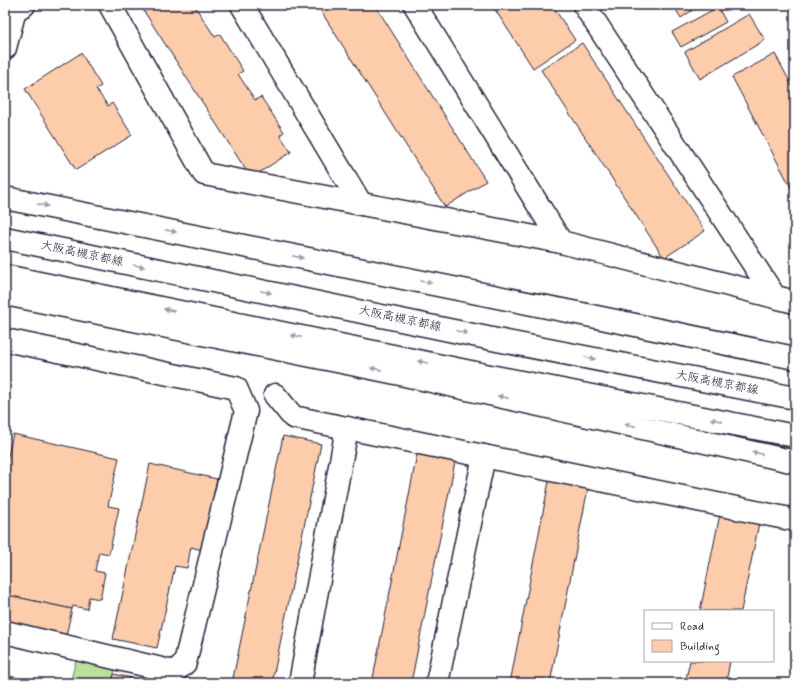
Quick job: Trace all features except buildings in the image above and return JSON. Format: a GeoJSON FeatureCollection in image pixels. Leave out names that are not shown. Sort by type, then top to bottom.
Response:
{"type":"FeatureCollection","features":[{"type":"Feature","properties":{"kind":"street"},"geometry":{"type":"LineString","coordinates":[[5,48],[15,10],[24,5]]}},
{"type":"Feature","properties":{"kind":"street"},"geometry":{"type":"LineString","coordinates":[[110,5],[204,174],[561,242],[785,300]]}},
{"type":"Feature","properties":{"kind":"street"},"geometry":{"type":"LineString","coordinates":[[242,5],[361,204]]}},
{"type":"Feature","properties":{"kind":"street"},"geometry":{"type":"LineString","coordinates":[[415,5],[561,242]]}},
{"type":"Feature","properties":{"kind":"street"},"geometry":{"type":"LineString","coordinates":[[584,5],[785,300]]}},
{"type":"Feature","properties":{"kind":"street"},"geometry":{"type":"LineString","coordinates":[[5,198],[795,358]]}},
{"type":"Feature","properties":{"kind":"street","name":"大阪高槻京都線"},"geometry":{"type":"LineString","coordinates":[[5,238],[505,341],[795,398]]}},
{"type":"Feature","properties":{"kind":"street"},"geometry":{"type":"LineString","coordinates":[[5,276],[490,376],[795,436]]}},
{"type":"Feature","properties":{"kind":"street"},"geometry":{"type":"LineString","coordinates":[[5,294],[391,372],[795,462]]}},
{"type":"Feature","properties":{"kind":"street"},"geometry":{"type":"LineString","coordinates":[[5,340],[236,388],[246,411],[185,663],[174,672],[5,632]]}},
{"type":"Feature","properties":{"kind":"street"},"geometry":{"type":"LineString","coordinates":[[275,395],[293,417],[795,520]]}},
{"type":"Feature","properties":{"kind":"street"},"geometry":{"type":"LineString","coordinates":[[300,683],[347,428]]}},
{"type":"Feature","properties":{"kind":"street"},"geometry":{"type":"LineString","coordinates":[[437,683],[484,456]]}},
{"type":"Feature","properties":{"kind":"green space"},"geometry":{"type":"Polygon","coordinates":[[[76,660],[115,670],[112,683],[70,683],[76,660]]]}}]}
